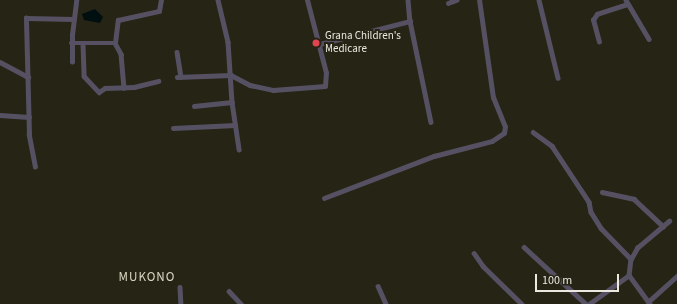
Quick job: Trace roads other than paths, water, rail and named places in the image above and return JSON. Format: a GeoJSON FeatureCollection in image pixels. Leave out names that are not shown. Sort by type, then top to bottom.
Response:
{"type":"FeatureCollection","features":[{"type":"Feature","properties":{"kind":"street"},"geometry":{"type":"LineString","coordinates":[[72,62],[71,43],[76,0]]}},
{"type":"Feature","properties":{"kind":"street"},"geometry":{"type":"LineString","coordinates":[[124,88],[121,54],[115,43],[118,20],[159,11],[161,0]]}},
{"type":"Feature","properties":{"kind":"street"},"geometry":{"type":"LineString","coordinates":[[218,0],[228,42],[232,102],[239,149]]}},
{"type":"Feature","properties":{"kind":"street"},"geometry":{"type":"LineString","coordinates":[[177,52],[179,77],[230,75],[250,85],[272,90],[325,86],[327,79],[320,44],[307,0]]}},
{"type":"Feature","properties":{"kind":"street"},"geometry":{"type":"LineString","coordinates":[[408,0],[410,21],[431,122]]}},
{"type":"Feature","properties":{"kind":"street"},"geometry":{"type":"LineString","coordinates":[[448,3],[456,0]]}},
{"type":"Feature","properties":{"kind":"street"},"geometry":{"type":"LineString","coordinates":[[324,198],[434,156],[492,141],[504,133],[505,127],[493,98],[479,0]]}},
{"type":"Feature","properties":{"kind":"street"},"geometry":{"type":"LineString","coordinates":[[539,0],[558,78]]}},
{"type":"Feature","properties":{"kind":"street"},"geometry":{"type":"LineString","coordinates":[[599,42],[593,20],[597,14],[627,2],[649,39]]}},
{"type":"Feature","properties":{"kind":"street"},"geometry":{"type":"LineString","coordinates":[[35,167],[29,117],[26,18],[73,19]]}},
{"type":"Feature","properties":{"kind":"street"},"geometry":{"type":"LineString","coordinates":[[320,44],[410,21]]}},
{"type":"Feature","properties":{"kind":"street"},"geometry":{"type":"LineString","coordinates":[[71,43],[115,43]]}},
{"type":"Feature","properties":{"kind":"street"},"geometry":{"type":"LineString","coordinates":[[83,44],[84,76],[99,92],[105,88],[124,88],[158,81]]}},
{"type":"Feature","properties":{"kind":"street"},"geometry":{"type":"LineString","coordinates":[[0,62],[28,77]]}},
{"type":"Feature","properties":{"kind":"street"},"geometry":{"type":"LineString","coordinates":[[194,106],[232,102]]}},
{"type":"Feature","properties":{"kind":"street"},"geometry":{"type":"LineString","coordinates":[[0,115],[29,117]]}},
{"type":"Feature","properties":{"kind":"street"},"geometry":{"type":"LineString","coordinates":[[173,128],[236,125]]}},
{"type":"Feature","properties":{"kind":"street"},"geometry":{"type":"LineString","coordinates":[[533,132],[552,146],[589,202],[591,212],[601,228],[631,259]]}},
{"type":"Feature","properties":{"kind":"street"},"geometry":{"type":"LineString","coordinates":[[602,192],[634,199],[663,226]]}},
{"type":"Feature","properties":{"kind":"street"},"geometry":{"type":"LineString","coordinates":[[669,221],[633,252],[629,275],[649,303],[677,276]]}},
{"type":"Feature","properties":{"kind":"street"},"geometry":{"type":"LineString","coordinates":[[524,247],[586,304]]}},
{"type":"Feature","properties":{"kind":"street"},"geometry":{"type":"LineString","coordinates":[[474,253],[483,266],[522,304]]}},
{"type":"Feature","properties":{"kind":"street"},"geometry":{"type":"LineString","coordinates":[[589,304],[629,275]]}},
{"type":"Feature","properties":{"kind":"street"},"geometry":{"type":"LineString","coordinates":[[378,286],[386,304]]}},
{"type":"Feature","properties":{"kind":"street"},"geometry":{"type":"LineString","coordinates":[[180,287],[181,304]]}},
{"type":"Feature","properties":{"kind":"street"},"geometry":{"type":"LineString","coordinates":[[229,291],[241,304]]}},
{"type":"Feature","properties":{"kind":"place","name":"Grana Children's Medicare"},"geometry":{"type":"Point","coordinates":[316,43]}},
{"type":"Feature","properties":{"kind":"district","name":"MUKONO"},"geometry":{"type":"Point","coordinates":[147,277]}}]}
